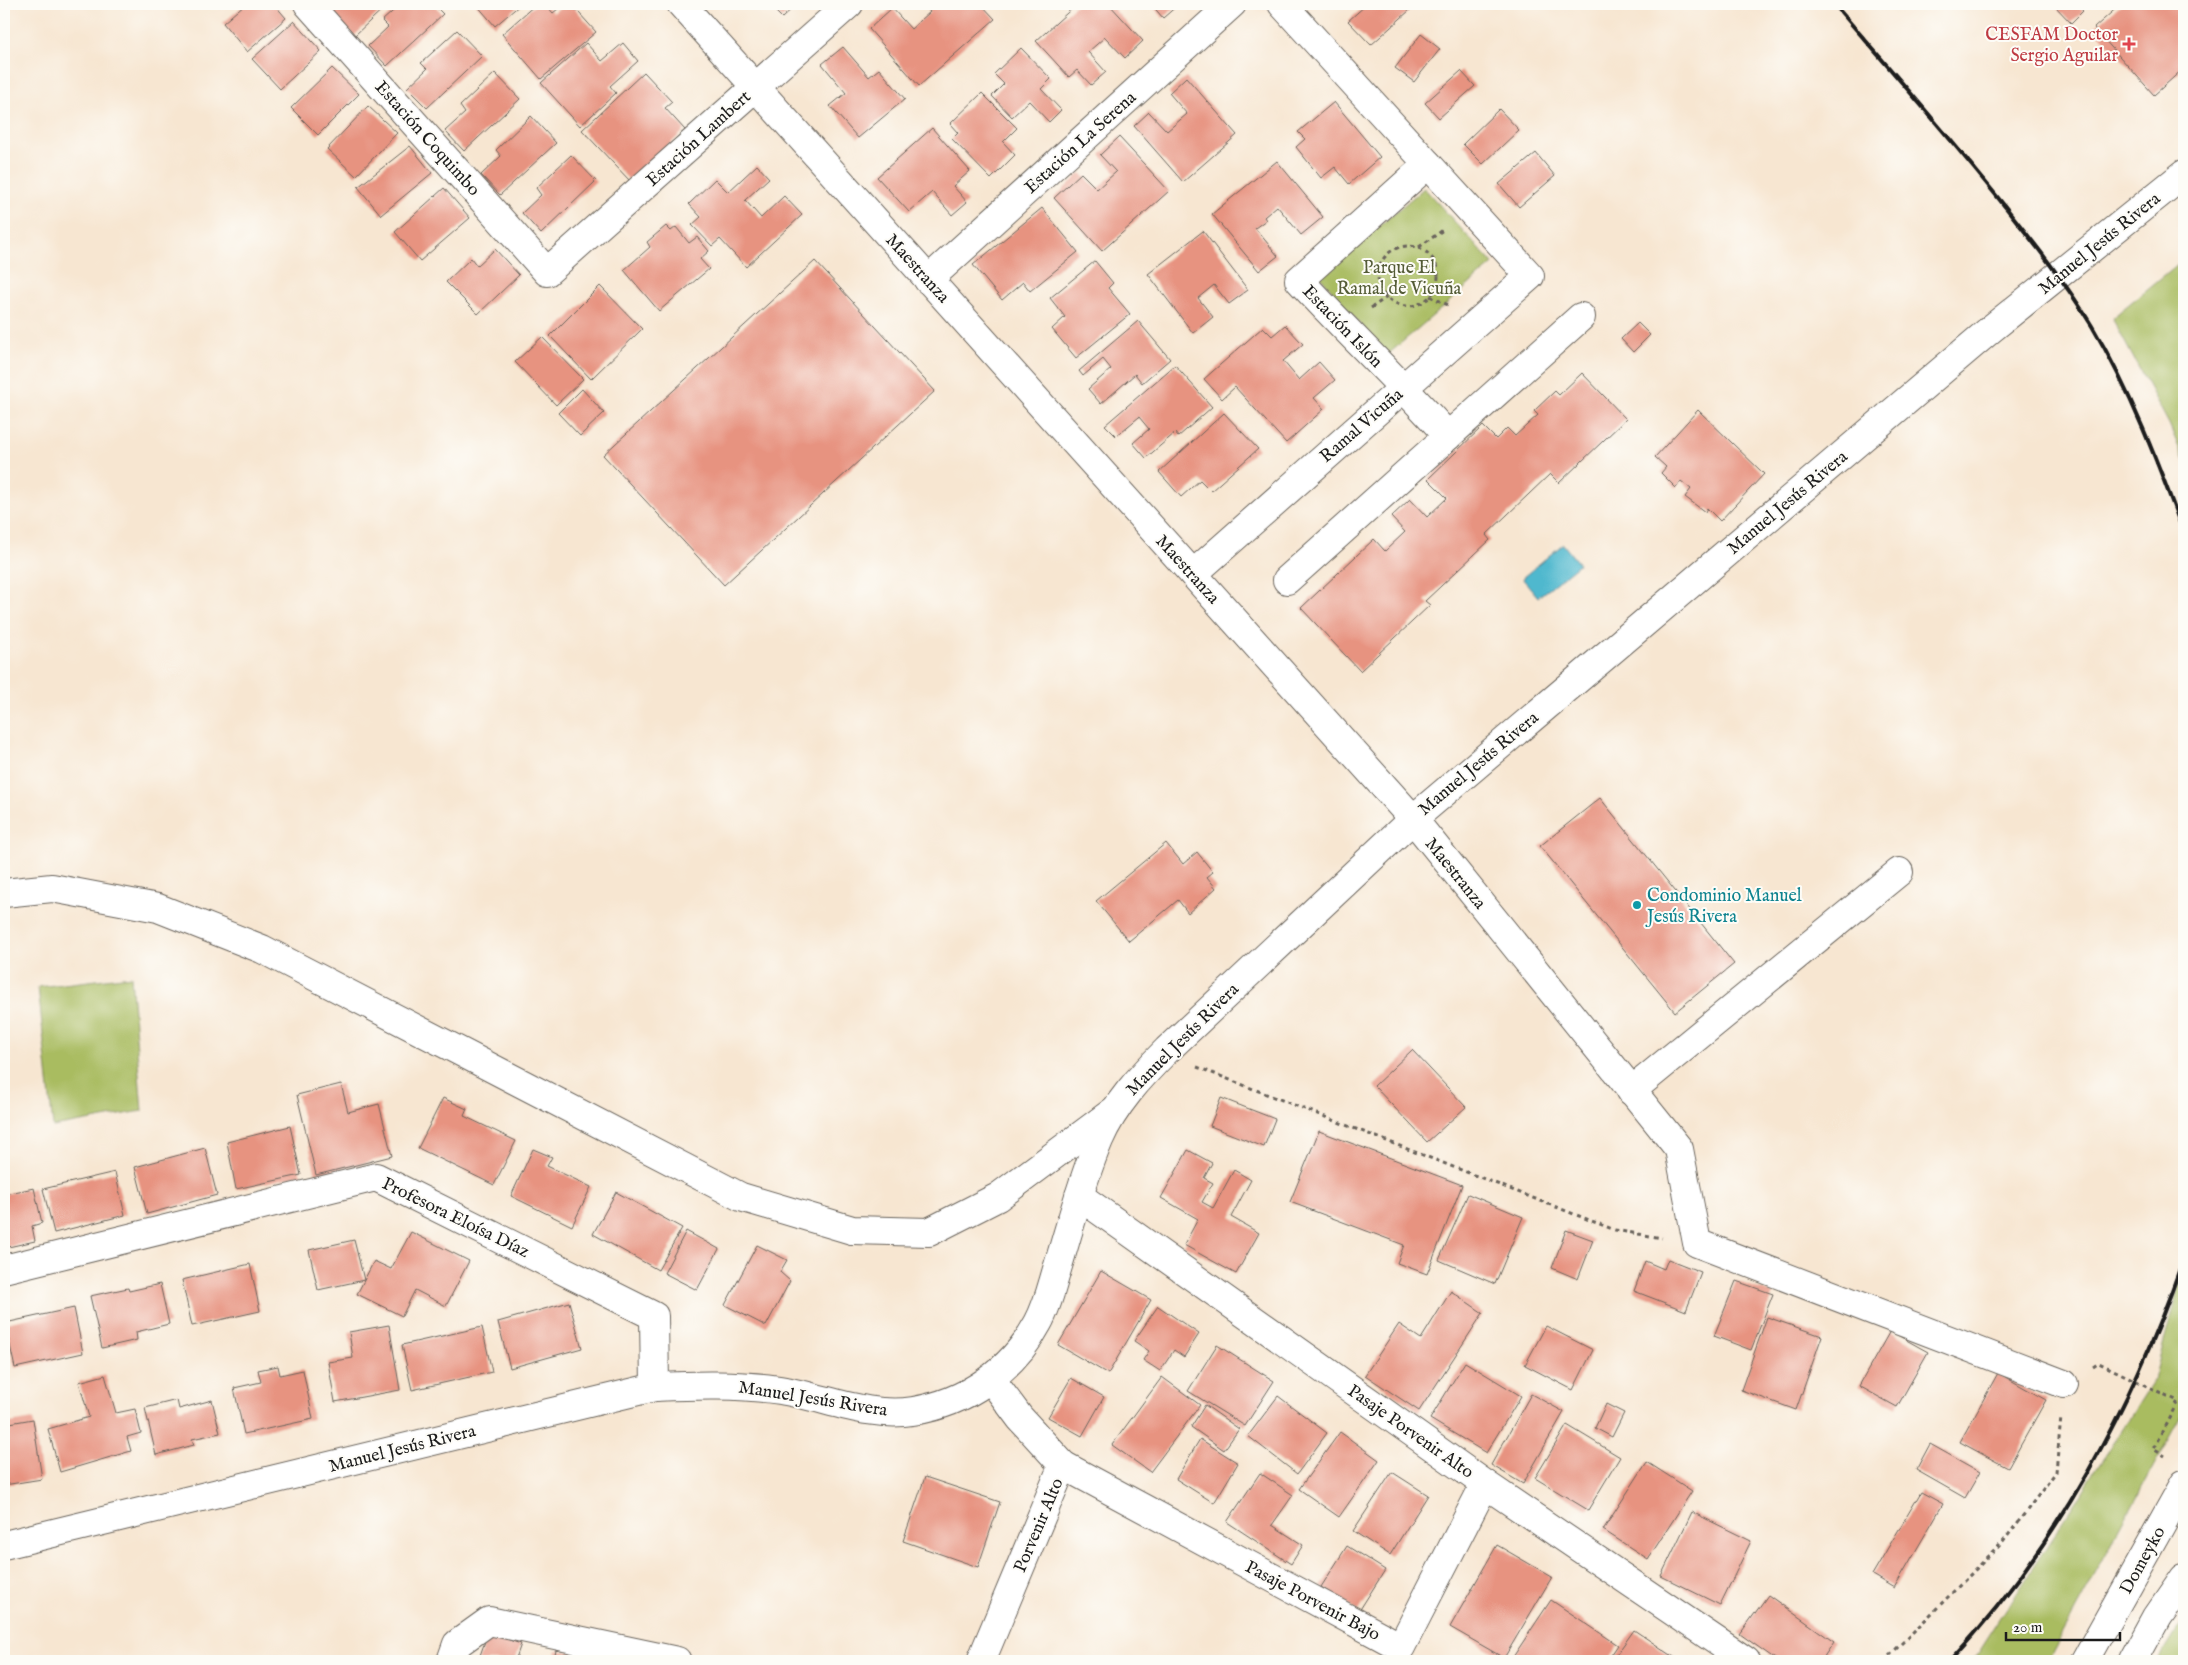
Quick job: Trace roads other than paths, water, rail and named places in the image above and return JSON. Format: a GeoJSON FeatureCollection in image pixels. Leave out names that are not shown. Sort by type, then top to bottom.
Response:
{"type":"FeatureCollection","features":[{"type":"Feature","properties":{"kind":"main road","name":"Estación Coquimbo"},"geometry":{"type":"LineString","coordinates":[[308,4],[547,272]]}},
{"type":"Feature","properties":{"kind":"main road","name":"Maestranza"},"geometry":{"type":"LineString","coordinates":[[681,4],[1413,819],[1678,1149],[1697,1243],[2064,1384]]}},
{"type":"Feature","properties":{"kind":"main road","name":"Estación Lambert"},"geometry":{"type":"LineString","coordinates":[[547,272],[849,4]]}},
{"type":"Feature","properties":{"kind":"main road","name":"Estación La Serena"},"geometry":{"type":"LineString","coordinates":[[928,280],[1232,4]]}},
{"type":"Feature","properties":{"kind":"main road"},"geometry":{"type":"LineString","coordinates":[[1282,4],[1428,164]]}},
{"type":"Feature","properties":{"kind":"main road","name":"Ramal Vicuña"},"geometry":{"type":"LineString","coordinates":[[1193,574],[1530,276],[1428,164]]}},
{"type":"Feature","properties":{"kind":"main road","name":"Estación Islón"},"geometry":{"type":"LineString","coordinates":[[1404,387],[1343,328],[1299,280],[1428,164]]}},
{"type":"Feature","properties":{"kind":"main road","name":"Manuel Jesús Rivera"},"geometry":{"type":"LineString","coordinates":[[4,1545],[655,1387],[697,1384],[739,1385],[780,1390],[856,1409],[884,1412],[913,1411],[967,1394],[1010,1362],[1026,1343],[1038,1322],[1048,1299],[1088,1166],[1100,1137],[1115,1110],[1139,1078],[1413,819],[1991,329],[2184,174]]}},
{"type":"Feature","properties":{"kind":"main road"},"geometry":{"type":"LineString","coordinates":[[1287,580],[1581,317]]}},
{"type":"Feature","properties":{"kind":"main road"},"geometry":{"type":"LineString","coordinates":[[1404,387],[1448,436]]}},
{"type":"Feature","properties":{"kind":"main road"},"geometry":{"type":"LineString","coordinates":[[1631,1092],[1899,872]]}},
{"type":"Feature","properties":{"kind":"main road"},"geometry":{"type":"LineString","coordinates":[[4,893],[52,888],[158,908],[262,948],[741,1197],[852,1230],[929,1232],[998,1197],[1115,1110]]}},
{"type":"Feature","properties":{"kind":"main road","name":"Profesora Eloísa Díaz"},"geometry":{"type":"LineString","coordinates":[[4,1269],[376,1177],[654,1316],[655,1387]]}},
{"type":"Feature","properties":{"kind":"main road","name":"Pasaje Porvenir Alto"},"geometry":{"type":"LineString","coordinates":[[1079,1196],[1485,1484],[1746,1661]]}},
{"type":"Feature","properties":{"kind":"main road","name":"Porvenir Alto"},"geometry":{"type":"LineString","coordinates":[[981,1661],[1063,1465],[1020,1418],[991,1378]]}},
{"type":"Feature","properties":{"kind":"main road","name":"Pasaje Porvenir Bajo"},"geometry":{"type":"LineString","coordinates":[[1063,1465],[1401,1647],[1485,1484]]}},
{"type":"Feature","properties":{"kind":"main road","name":"Domeyko"},"geometry":{"type":"LineString","coordinates":[[2085,1661],[2184,1484]]}},
{"type":"Feature","properties":{"kind":"main road"},"geometry":{"type":"LineString","coordinates":[[2133,1661],[2157,1618],[2184,1578]]}},
{"type":"Feature","properties":{"kind":"main road"},"geometry":{"type":"LineString","coordinates":[[451,1661],[457,1644],[489,1621],[677,1661]]}},
{"type":"Feature","properties":{"kind":"water"},"geometry":{"type":"Polygon","coordinates":[[[1563,544],[1579,564],[1538,597],[1522,578],[1563,544]]]}},
{"type":"Feature","properties":{"kind":"railway"},"geometry":{"type":"LineString","coordinates":[[1834,4],[1982,178],[2026,233],[2082,310],[2106,351],[2131,402],[2154,454],[2184,534]]}},
{"type":"Feature","properties":{"kind":"railway"},"geometry":{"type":"LineString","coordinates":[[1950,1661],[1989,1617],[2025,1570],[2058,1522],[2088,1471],[2116,1419],[2141,1366],[2164,1312],[2184,1257]]}},
{"type":"Feature","properties":{"kind":"place","name":"CESFAM Doctor Sergio Aguilar"},"geometry":{"type":"Point","coordinates":[2129,44]}},
{"type":"Feature","properties":{"kind":"place","name":"Condominio Manuel Jesús Rivera"},"geometry":{"type":"Point","coordinates":[1637,905]}},
{"type":"Feature","properties":{"kind":"park label","name":"Parque El Ramal de Vicuña"},"geometry":{"type":"Point","coordinates":[1399,277]}}]}
